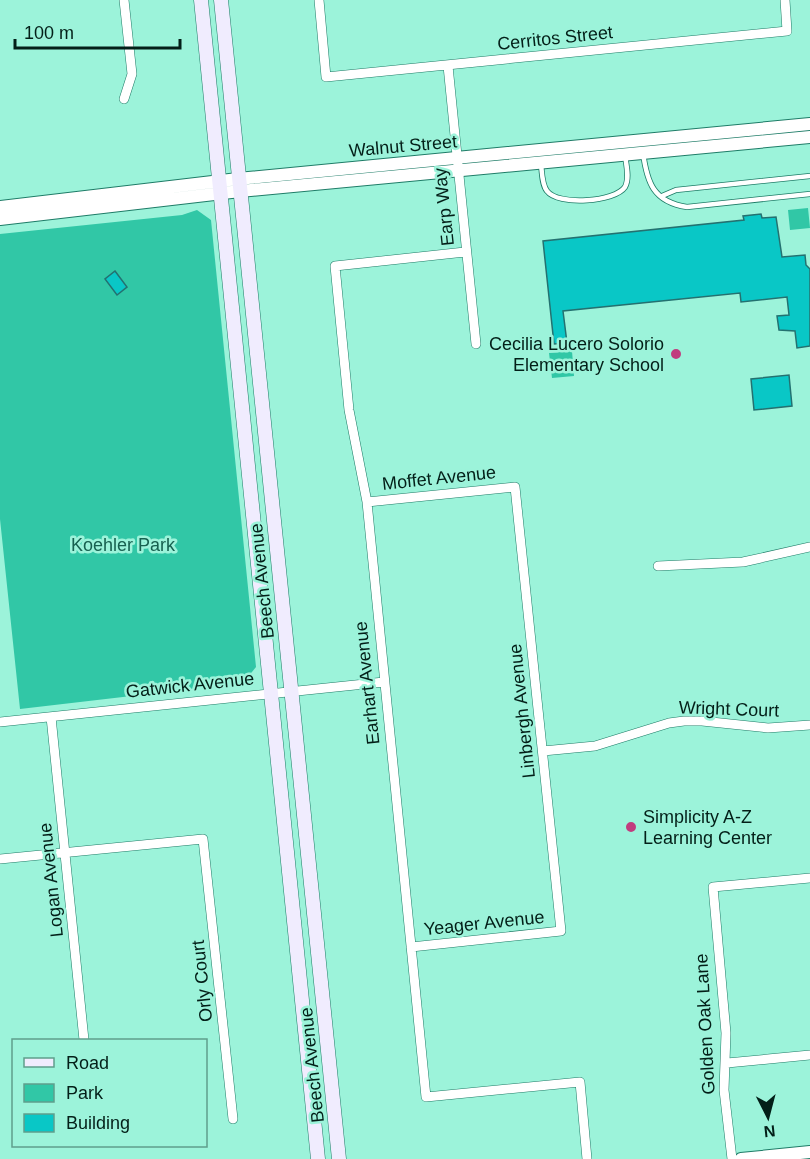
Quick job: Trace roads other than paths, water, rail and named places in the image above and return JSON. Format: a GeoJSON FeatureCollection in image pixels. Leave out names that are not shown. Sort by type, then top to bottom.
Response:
{"type":"FeatureCollection","features":[{"type":"Feature","properties":{"kind":"main road","name":"Beech Avenue"},"geometry":{"type":"LineString","coordinates":[[201,0],[318,1159]]}},
{"type":"Feature","properties":{"kind":"main road","name":"Beech Avenue"},"geometry":{"type":"LineString","coordinates":[[221,0],[339,1159]]}},
{"type":"Feature","properties":{"kind":"street"},"geometry":{"type":"LineString","coordinates":[[124,0],[132,74],[124,99]]}},
{"type":"Feature","properties":{"kind":"street","name":"Cerritos Street"},"geometry":{"type":"LineString","coordinates":[[319,0],[326,77],[788,31],[784,0]]}},
{"type":"Feature","properties":{"kind":"street","name":"Earp Way"},"geometry":{"type":"LineString","coordinates":[[448,66],[456,165],[476,344]]}},
{"type":"Feature","properties":{"kind":"street","name":"Walnut Street"},"geometry":{"type":"LineString","coordinates":[[456,165],[541,162],[810,124]]}},
{"type":"Feature","properties":{"kind":"street","name":"Walnut Street"},"geometry":{"type":"LineString","coordinates":[[0,219],[239,185],[810,137]]}},
{"type":"Feature","properties":{"kind":"street","name":"Walnut Street"},"geometry":{"type":"LineString","coordinates":[[0,207],[220,188]]}},
{"type":"Feature","properties":{"kind":"street","name":"Earhart Avenue"},"geometry":{"type":"LineString","coordinates":[[465,252],[335,266],[349,410],[367,502],[426,1097],[580,1082],[587,1159]]}},
{"type":"Feature","properties":{"kind":"street","name":"Moffet Avenue"},"geometry":{"type":"LineString","coordinates":[[367,502],[514,487]]}},
{"type":"Feature","properties":{"kind":"street","name":"Linbergh Avenue"},"geometry":{"type":"LineString","coordinates":[[514,487],[561,931]]}},
{"type":"Feature","properties":{"kind":"street"},"geometry":{"type":"LineString","coordinates":[[658,566],[743,562],[810,547]]}},
{"type":"Feature","properties":{"kind":"street","name":"Gatwick Avenue"},"geometry":{"type":"LineString","coordinates":[[0,722],[384,682]]}},
{"type":"Feature","properties":{"kind":"street","name":"Logan Avenue"},"geometry":{"type":"LineString","coordinates":[[51,717],[84,1039]]}},
{"type":"Feature","properties":{"kind":"street","name":"Wright Court"},"geometry":{"type":"LineString","coordinates":[[543,751],[595,746],[669,723],[684,721],[768,728],[810,725]]}},
{"type":"Feature","properties":{"kind":"street","name":"Orly Court"},"geometry":{"type":"LineString","coordinates":[[64,852],[203,839],[233,1119]]}},
{"type":"Feature","properties":{"kind":"street"},"geometry":{"type":"LineString","coordinates":[[0,859],[64,852]]}},
{"type":"Feature","properties":{"kind":"street","name":"Golden Oak Lane"},"geometry":{"type":"LineString","coordinates":[[732,1159],[724,1090],[727,1063],[712,887],[810,878]]}},
{"type":"Feature","properties":{"kind":"street","name":"Yeager Avenue"},"geometry":{"type":"LineString","coordinates":[[411,947],[561,931]]}},
{"type":"Feature","properties":{"kind":"street"},"geometry":{"type":"LineString","coordinates":[[727,1063],[810,1055]]}},
{"type":"Feature","properties":{"kind":"street"},"geometry":{"type":"LineString","coordinates":[[741,1159],[810,1152]]}},
{"type":"Feature","properties":{"kind":"lane"},"geometry":{"type":"LineString","coordinates":[[541,162],[547,191],[556,199],[568,201],[613,196],[625,187],[634,150]]}},
{"type":"Feature","properties":{"kind":"lane"},"geometry":{"type":"LineString","coordinates":[[634,150],[648,182],[674,205],[687,207],[810,194]]}},
{"type":"Feature","properties":{"kind":"lane"},"geometry":{"type":"LineString","coordinates":[[662,196],[676,190],[810,176]]}},
{"type":"Feature","properties":{"kind":"place","name":"Cecilia Lucero Solorio Elementary School"},"geometry":{"type":"Point","coordinates":[676,354]}},
{"type":"Feature","properties":{"kind":"place","name":"Simplicity A-Z Learning Center"},"geometry":{"type":"Point","coordinates":[631,827]}},
{"type":"Feature","properties":{"kind":"park label","name":"Koehler Park"},"geometry":{"type":"Point","coordinates":[123,545]}}]}
